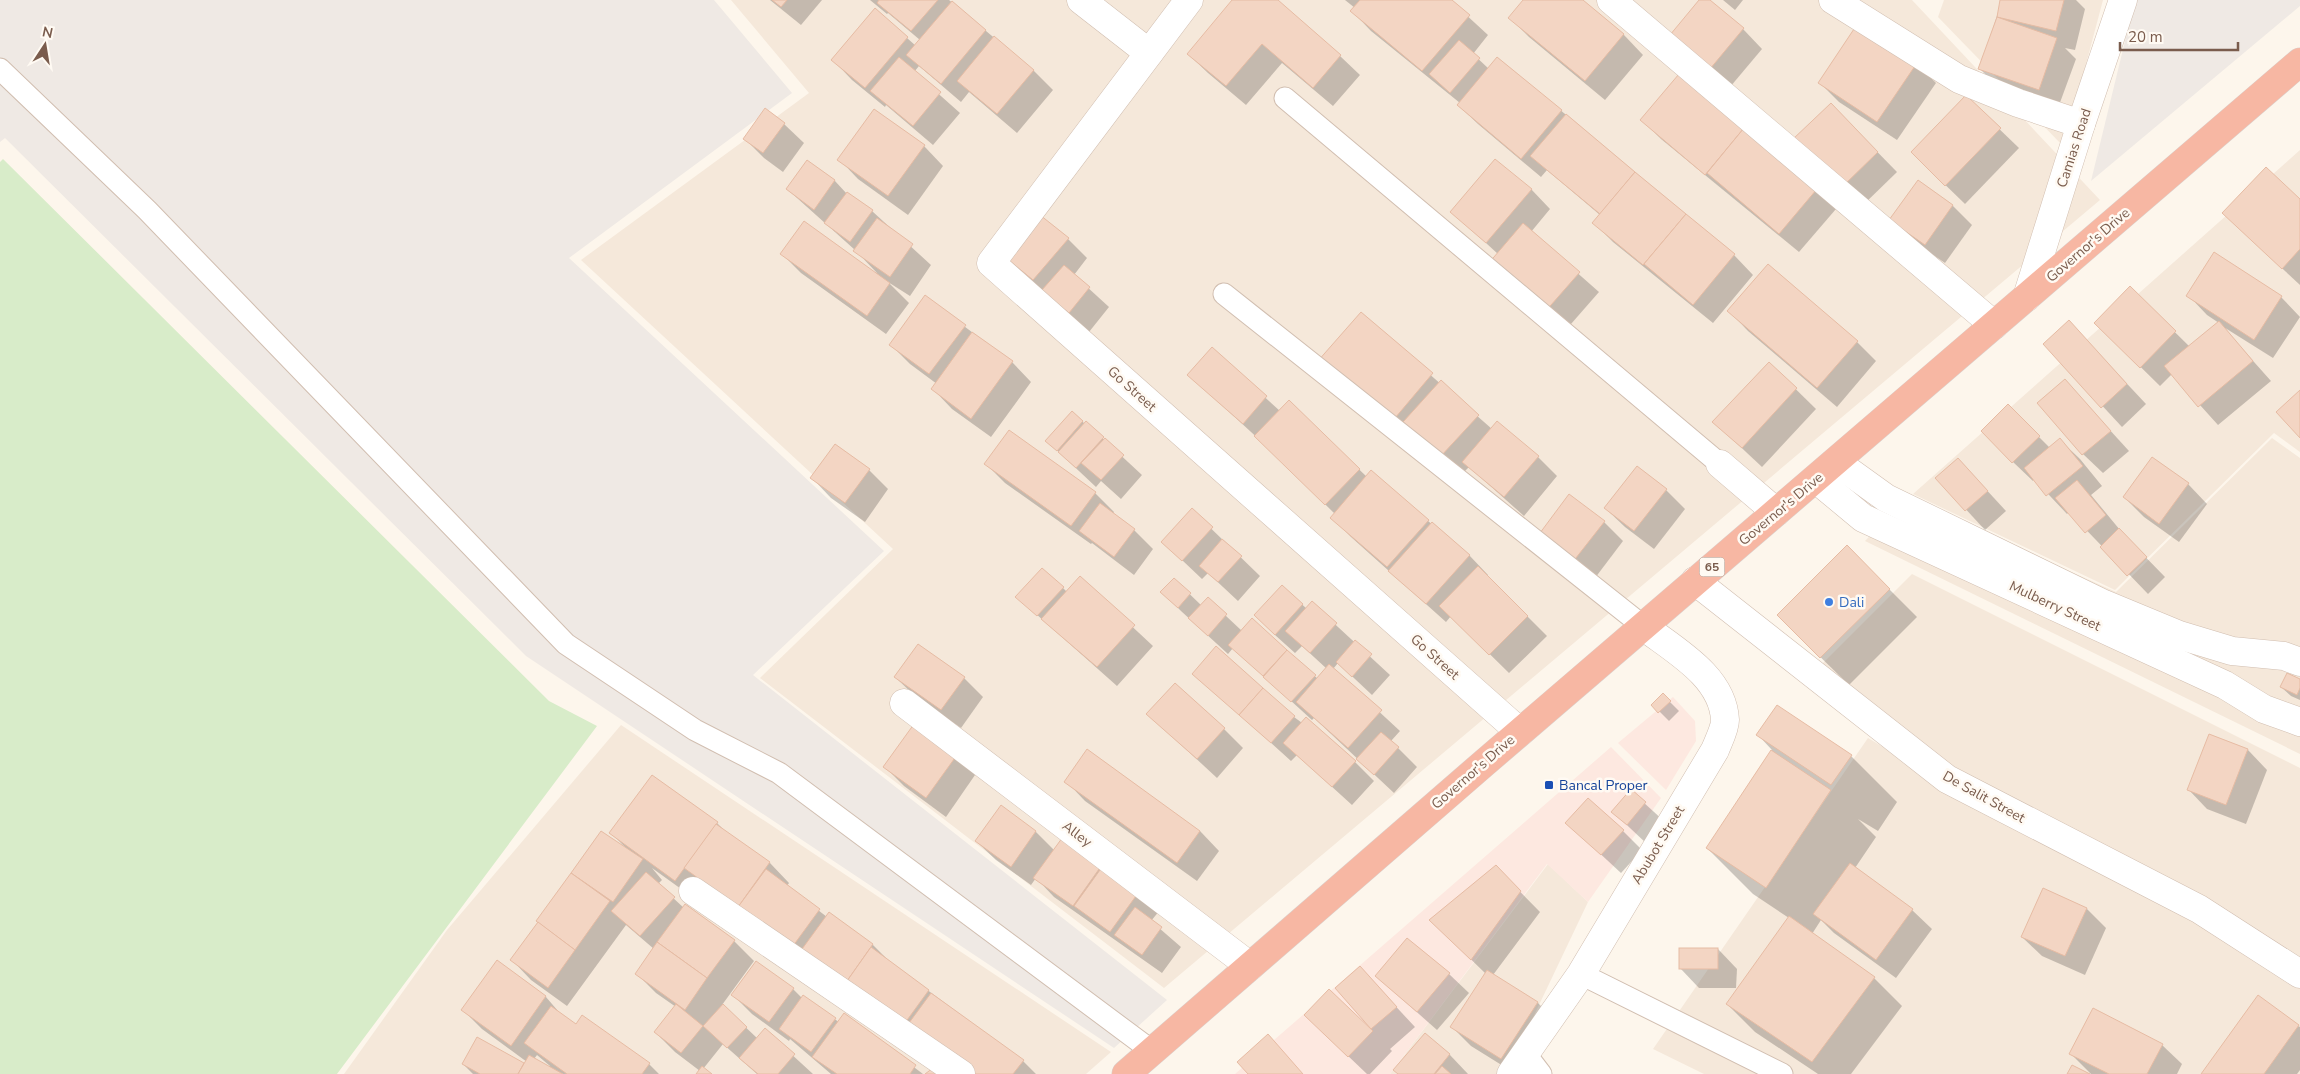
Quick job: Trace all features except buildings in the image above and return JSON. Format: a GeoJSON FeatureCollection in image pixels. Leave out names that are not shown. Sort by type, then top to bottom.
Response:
{"type":"FeatureCollection","features":[{"type":"Feature","properties":{"kind":"highway","name":"Governor's Drive"},"geometry":{"type":"LineString","coordinates":[[1126,1074],[1695,581],[1816,480],[2300,62]]}},
{"type":"Feature","properties":{"kind":"street"},"geometry":{"type":"LineString","coordinates":[[1081,0],[1149,53]]}},
{"type":"Feature","properties":{"kind":"street","name":"Go Street"},"geometry":{"type":"LineString","coordinates":[[1189,0],[991,264],[1520,732]]}},
{"type":"Feature","properties":{"kind":"street"},"geometry":{"type":"LineString","coordinates":[[1612,0],[1994,325]]}},
{"type":"Feature","properties":{"kind":"street"},"geometry":{"type":"LineString","coordinates":[[1833,0],[1959,79],[2018,103],[2081,124]]}},
{"type":"Feature","properties":{"kind":"street","name":"Camias Road"},"geometry":{"type":"LineString","coordinates":[[2027,297],[2081,124],[2123,0]]}},
{"type":"Feature","properties":{"kind":"street","name":"Mulberry Street"},"geometry":{"type":"LineString","coordinates":[[1836,462],[1886,498],[2104,604],[2179,635],[2232,651],[2284,656],[2300,662]]}},
{"type":"Feature","properties":{"kind":"street"},"geometry":{"type":"LineString","coordinates":[[1720,464],[1776,512]]}},
{"type":"Feature","properties":{"kind":"street","name":"Mulberry Street"},"geometry":{"type":"LineString","coordinates":[[1816,480],[1863,518],[2225,685],[2264,709],[2300,722]]}},
{"type":"Feature","properties":{"kind":"street","name":"De Salit Street"},"geometry":{"type":"LineString","coordinates":[[1695,581],[1947,779],[2199,910],[2300,974]]}},
{"type":"Feature","properties":{"kind":"street","name":"Abubot Street"},"geometry":{"type":"LineString","coordinates":[[1526,1067],[1715,750],[1725,722],[1717,692],[1697,667],[1643,626]]}},
{"type":"Feature","properties":{"kind":"street","name":"Alley"},"geometry":{"type":"LineString","coordinates":[[904,703],[1250,966]]}},
{"type":"Feature","properties":{"kind":"street"},"geometry":{"type":"LineString","coordinates":[[693,891],[961,1074]]}},
{"type":"Feature","properties":{"kind":"lane"},"geometry":{"type":"LineString","coordinates":[[0,70],[147,210],[566,644],[695,730],[779,773],[1152,1051]]}},
{"type":"Feature","properties":{"kind":"lane"},"geometry":{"type":"LineString","coordinates":[[1285,98],[1720,464]]}},
{"type":"Feature","properties":{"kind":"lane"},"geometry":{"type":"LineString","coordinates":[[1224,294],[1643,626]]}},
{"type":"Feature","properties":{"kind":"lane"},"geometry":{"type":"LineString","coordinates":[[1581,974],[1782,1074]]}},
{"type":"Feature","properties":{"kind":"shaded area"},"geometry":{"type":"Polygon","coordinates":[[[0,0],[714,0],[792,93],[569,258],[884,551],[753,675],[1167,1000],[1114,1048],[526,656],[5,138],[0,142],[0,0]]]}},
{"type":"Feature","properties":{"kind":"shaded area"},"geometry":{"type":"Polygon","coordinates":[[[731,0],[1912,0],[2100,200],[1164,988],[760,678],[893,549],[581,260],[809,93],[731,0]]]}},
{"type":"Feature","properties":{"kind":"shaded area"},"geometry":{"type":"Polygon","coordinates":[[[1944,0],[2103,0],[2064,147],[1938,17],[1944,0]]]}},
{"type":"Feature","properties":{"kind":"shaded area"},"geometry":{"type":"Polygon","coordinates":[[[2135,0],[2300,0],[2300,6],[2091,181],[2135,0]]]}},
{"type":"Feature","properties":{"kind":"shaded area"},"geometry":{"type":"Polygon","coordinates":[[[2300,150],[2300,452],[2274,433],[2115,590],[1913,494],[2300,150]]]}},
{"type":"Feature","properties":{"kind":"shaded area"},"geometry":{"type":"Polygon","coordinates":[[[2272,438],[2300,458],[2300,754],[1865,541],[1907,498],[2116,592],[2272,438]]]}},
{"type":"Feature","properties":{"kind":"shaded area"},"geometry":{"type":"Polygon","coordinates":[[[1912,574],[2300,768],[2300,964],[1952,772],[1820,666],[1912,574]]]}},
{"type":"Feature","properties":{"kind":"shaded area"},"geometry":{"type":"Polygon","coordinates":[[[1673,697],[1695,721],[1696,741],[1666,790],[1618,743],[1673,697]]]}},
{"type":"Feature","properties":{"kind":"shaded area"},"geometry":{"type":"Polygon","coordinates":[[[621,725],[1111,1052],[1086,1074],[344,1074],[447,930],[621,725]]]}},
{"type":"Feature","properties":{"kind":"shaded area"},"geometry":{"type":"Polygon","coordinates":[[[1868,738],[1976,803],[2300,978],[2300,1074],[1704,1074],[1653,1049],[1868,738]]]}},
{"type":"Feature","properties":{"kind":"shaded area"},"geometry":{"type":"Polygon","coordinates":[[[1611,747],[1661,798],[1588,902],[1547,864],[1390,1074],[1235,1074],[1611,747]]]}},
{"type":"Feature","properties":{"kind":"shaded area"},"geometry":{"type":"Polygon","coordinates":[[[1548,864],[1588,902],[1519,1047],[1500,1074],[1390,1074],[1548,864]]]}},
{"type":"Feature","properties":{"kind":"green space"},"geometry":{"type":"Polygon","coordinates":[[[3,159],[549,701],[597,726],[337,1074],[0,1074],[0,162],[3,159]]]}},
{"type":"Feature","properties":{"kind":"place","name":"Dali"},"geometry":{"type":"Point","coordinates":[1829,602]}},
{"type":"Feature","properties":{"kind":"place","name":"Bancal Proper"},"geometry":{"type":"Point","coordinates":[1549,785]}}]}
